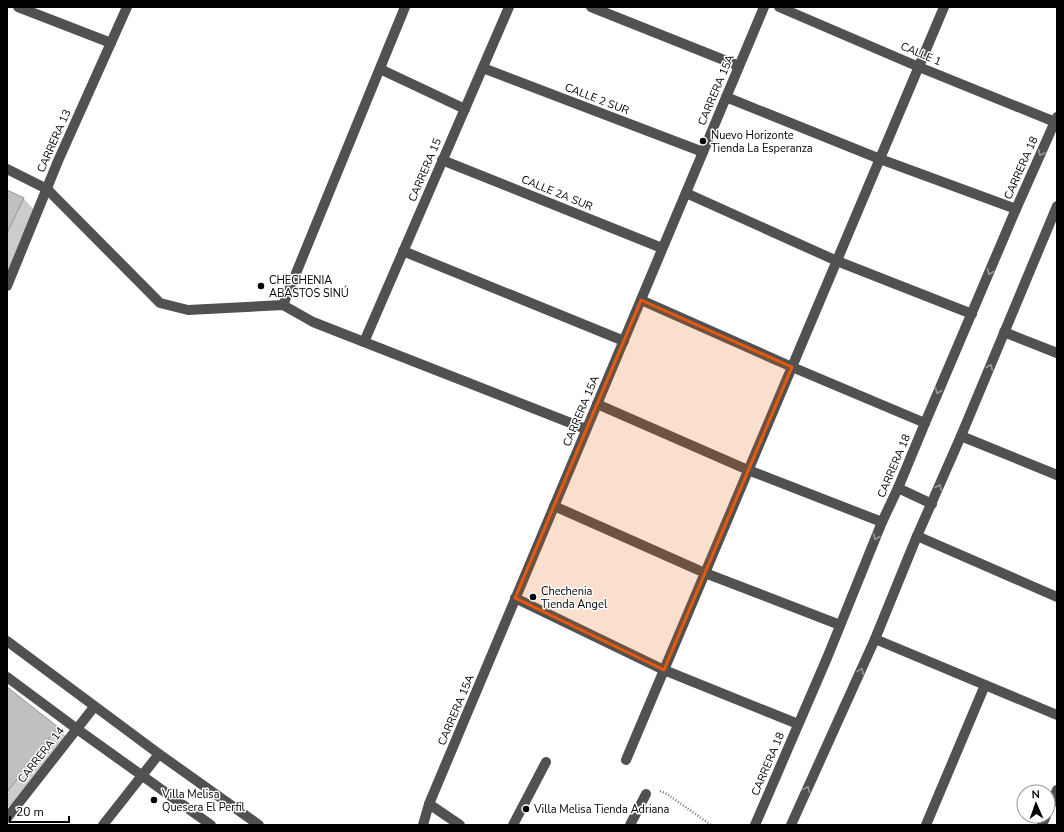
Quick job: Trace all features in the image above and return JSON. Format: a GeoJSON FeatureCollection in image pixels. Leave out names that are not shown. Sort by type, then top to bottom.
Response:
{"type":"FeatureCollection","features":[{"type":"Feature","properties":{"kind":"street"},"geometry":{"type":"LineString","coordinates":[[18,7],[111,43]]}},
{"type":"Feature","properties":{"kind":"street","name":"CARRERA 13"},"geometry":{"type":"LineString","coordinates":[[7,286],[58,161],[127,7]]}},
{"type":"Feature","properties":{"kind":"street"},"geometry":{"type":"LineString","coordinates":[[283,304],[405,7]]}},
{"type":"Feature","properties":{"kind":"street","name":"CARRERA 15"},"geometry":{"type":"LineString","coordinates":[[364,342],[509,7]]}},
{"type":"Feature","properties":{"kind":"street"},"geometry":{"type":"LineString","coordinates":[[591,7],[739,66]]}},
{"type":"Feature","properties":{"kind":"street","name":"CARRERA 15A"},"geometry":{"type":"LineString","coordinates":[[423,825],[429,804],[764,7]]}},
{"type":"Feature","properties":{"kind":"street","name":"CALLE 1"},"geometry":{"type":"LineString","coordinates":[[779,7],[919,67],[1056,120]]}},
{"type":"Feature","properties":{"kind":"street"},"geometry":{"type":"LineString","coordinates":[[626,760],[944,7]]}},
{"type":"Feature","properties":{"kind":"street","name":"CALLE 2 SUR"},"geometry":{"type":"LineString","coordinates":[[483,68],[703,152]]}},
{"type":"Feature","properties":{"kind":"street"},"geometry":{"type":"LineString","coordinates":[[380,69],[465,108]]}},
{"type":"Feature","properties":{"kind":"street"},"geometry":{"type":"LineString","coordinates":[[726,97],[880,159],[1016,209]]}},
{"type":"Feature","properties":{"kind":"street","name":"CARRERA 18"},"geometry":{"type":"LineString","coordinates":[[755,825],[882,522],[898,488],[924,423],[1056,120]]}},
{"type":"Feature","properties":{"kind":"street","name":"CALLE 2A SUR"},"geometry":{"type":"LineString","coordinates":[[442,160],[662,248]]}},
{"type":"Feature","properties":{"kind":"street"},"geometry":{"type":"LineString","coordinates":[[7,169],[47,188],[160,303],[188,310],[283,304],[313,322],[586,429]]}},
{"type":"Feature","properties":{"kind":"street"},"geometry":{"type":"LineString","coordinates":[[686,193],[837,261],[972,314]]}},
{"type":"Feature","properties":{"kind":"street"},"geometry":{"type":"LineString","coordinates":[[791,825],[875,640],[917,536],[961,436],[1057,206]]}},
{"type":"Feature","properties":{"kind":"street"},"geometry":{"type":"LineString","coordinates":[[403,251],[624,341]]}},
{"type":"Feature","properties":{"kind":"street"},"geometry":{"type":"LineString","coordinates":[[641,300],[792,367],[924,423]]}},
{"type":"Feature","properties":{"kind":"street"},"geometry":{"type":"LineString","coordinates":[[1004,332],[1057,353]]}},
{"type":"Feature","properties":{"kind":"street"},"geometry":{"type":"LineString","coordinates":[[597,404],[748,470],[882,522]]}},
{"type":"Feature","properties":{"kind":"street"},"geometry":{"type":"LineString","coordinates":[[961,436],[1057,475]]}},
{"type":"Feature","properties":{"kind":"street"},"geometry":{"type":"LineString","coordinates":[[898,488],[932,504]]}},
{"type":"Feature","properties":{"kind":"street"},"geometry":{"type":"LineString","coordinates":[[554,506],[705,572],[840,625]]}},
{"type":"Feature","properties":{"kind":"street"},"geometry":{"type":"LineString","coordinates":[[917,536],[1057,597]]}},
{"type":"Feature","properties":{"kind":"street"},"geometry":{"type":"LineString","coordinates":[[515,598],[664,670],[798,724]]}},
{"type":"Feature","properties":{"kind":"street"},"geometry":{"type":"LineString","coordinates":[[875,640],[1057,715]]}},
{"type":"Feature","properties":{"kind":"street"},"geometry":{"type":"LineString","coordinates":[[7,641],[94,707],[259,825]]}},
{"type":"Feature","properties":{"kind":"street"},"geometry":{"type":"LineString","coordinates":[[7,677],[77,730],[211,825]]}},
{"type":"Feature","properties":{"kind":"street"},"geometry":{"type":"LineString","coordinates":[[926,825],[985,685]]}},
{"type":"Feature","properties":{"kind":"street","name":"CARRERA 14"},"geometry":{"type":"LineString","coordinates":[[7,817],[94,707]]}},
{"type":"Feature","properties":{"kind":"street"},"geometry":{"type":"LineString","coordinates":[[103,825],[159,754]]}},
{"type":"Feature","properties":{"kind":"street"},"geometry":{"type":"LineString","coordinates":[[513,825],[546,762]]}},
{"type":"Feature","properties":{"kind":"street"},"geometry":{"type":"LineString","coordinates":[[630,825],[646,794]]}},
{"type":"Feature","properties":{"kind":"street"},"geometry":{"type":"LineString","coordinates":[[429,804],[460,825]]}},
{"type":"Feature","properties":{"kind":"path"},"geometry":{"type":"LineString","coordinates":[[646,794],[658,790],[667,794],[711,825]]}},
{"type":"Feature","properties":{"kind":"highlighted area"},"geometry":{"type":"Polygon","coordinates":[[[641,300],[792,367],[664,670],[515,598],[641,300]]]}},
{"type":"Feature","properties":{"kind":"building"},"geometry":{"type":"Polygon","coordinates":[[[7,190],[24,198],[7,233],[7,190]]]}},
{"type":"Feature","properties":{"kind":"building"},"geometry":{"type":"Polygon","coordinates":[[[7,687],[58,727],[7,792],[7,687]]]}},
{"type":"Feature","properties":{"kind":"place","name":"Nuevo Horizonte Tienda La Esperanza"},"geometry":{"type":"Point","coordinates":[703,141]}},
{"type":"Feature","properties":{"kind":"place","name":"CHECHENIA ABASTOS SINÚ"},"geometry":{"type":"Point","coordinates":[261,286]}},
{"type":"Feature","properties":{"kind":"place","name":"Chechenia Tienda Angel"},"geometry":{"type":"Point","coordinates":[533,597]}},
{"type":"Feature","properties":{"kind":"place","name":"Villa Melisa Quesera El Perfil"},"geometry":{"type":"Point","coordinates":[154,800]}},
{"type":"Feature","properties":{"kind":"place","name":"Villa Melisa Tienda Adriana"},"geometry":{"type":"Point","coordinates":[526,809]}}]}
